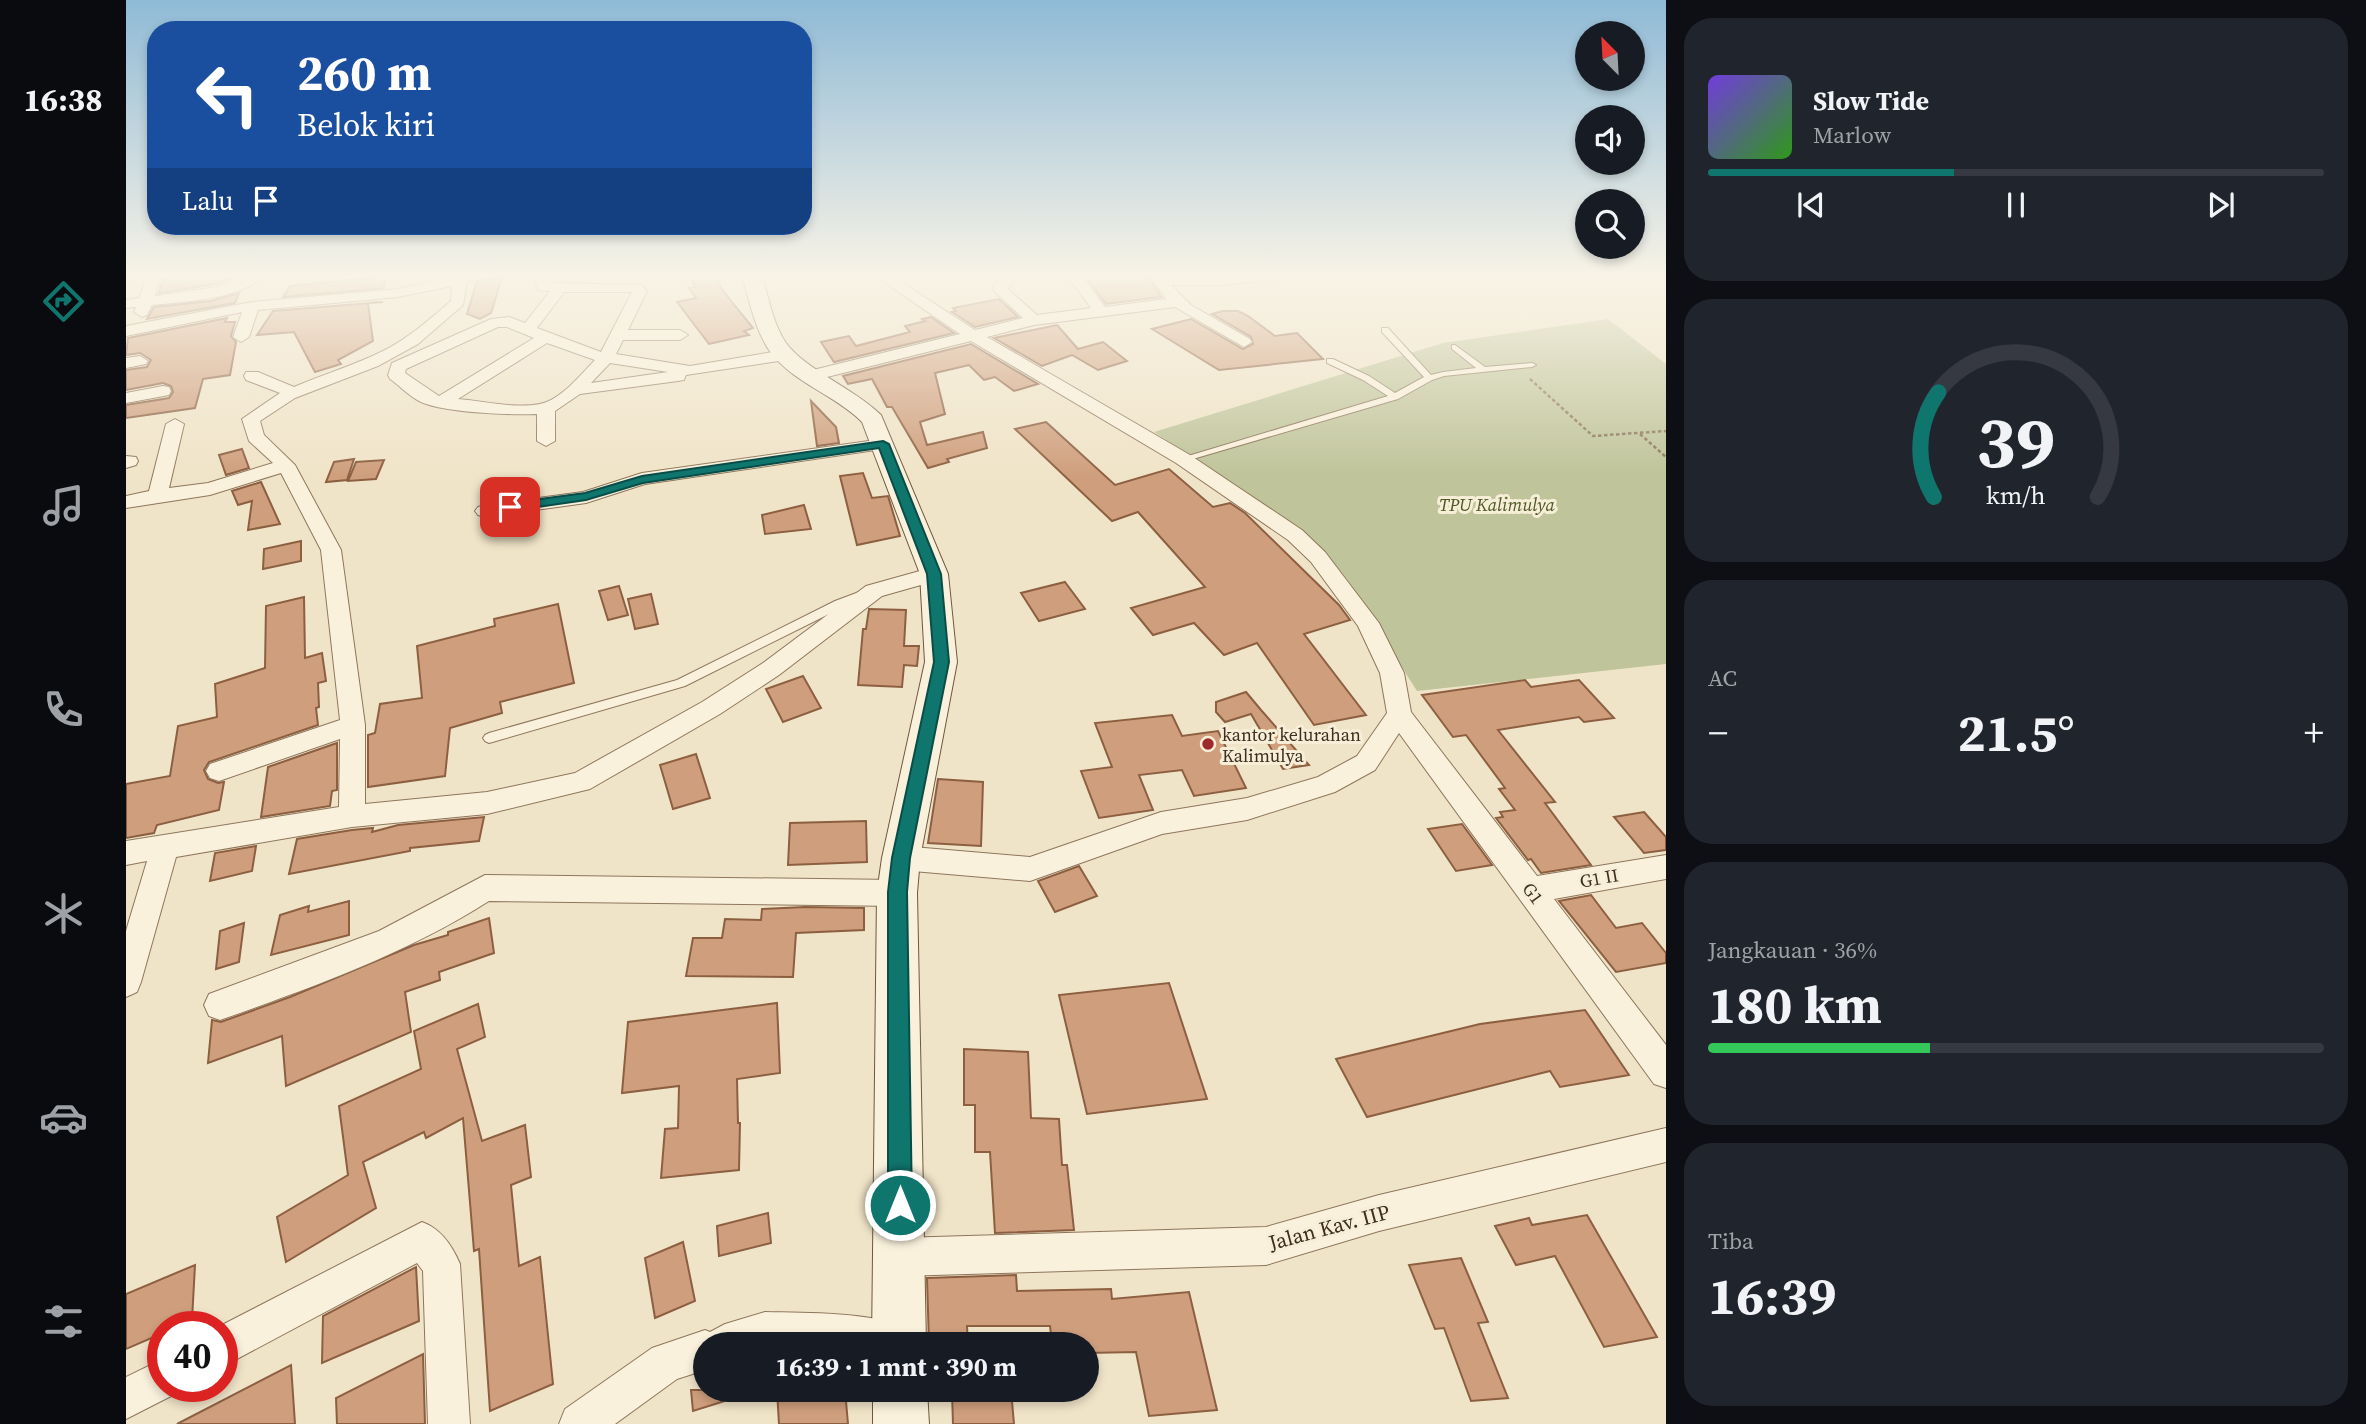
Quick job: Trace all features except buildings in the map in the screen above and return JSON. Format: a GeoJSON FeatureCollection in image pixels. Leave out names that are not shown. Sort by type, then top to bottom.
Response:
{"type":"FeatureCollection","features":[{"type":"Feature","properties":{"kind":"street"},"geometry":{"type":"LineString","coordinates":[[352,816],[353,725],[331,550],[286,465],[255,437],[251,419],[270,403],[292,392],[366,364],[410,342]]}},
{"type":"Feature","properties":{"kind":"street"},"geometry":{"type":"LineString","coordinates":[[447,342],[398,366],[396,375],[427,398],[515,410],[546,409],[575,390],[606,358],[615,342]]}},
{"type":"Feature","properties":{"kind":"street"},"geometry":{"type":"LineString","coordinates":[[441,402],[538,342]]}},
{"type":"Feature","properties":{"kind":"street"},"geometry":{"type":"LineString","coordinates":[[557,342],[587,354],[690,371]]}},
{"type":"Feature","properties":{"kind":"street"},"geometry":{"type":"LineString","coordinates":[[776,342],[785,355],[860,405],[873,420],[934,574],[941,662],[899,875],[899,1332]]}},
{"type":"Feature","properties":{"kind":"street"},"geometry":{"type":"LineString","coordinates":[[815,375],[939,342]]}},
{"type":"Feature","properties":{"kind":"street"},"geometry":{"type":"LineString","coordinates":[[220,1005],[393,941],[446,915],[485,888],[1030,869],[1161,823],[1247,809],[1326,785],[1366,763],[1399,714],[1392,673],[1368,623],[1318,557],[1295,535],[1183,459],[985,342]]}},
{"type":"Feature","properties":{"kind":"street"},"geometry":{"type":"LineString","coordinates":[[575,390],[670,379],[690,371],[785,355]]}},
{"type":"Feature","properties":{"kind":"street"},"geometry":{"type":"LineString","coordinates":[[252,376],[292,392]]}},
{"type":"Feature","properties":{"kind":"street"},"geometry":{"type":"LineString","coordinates":[[126,398],[163,391]]}},
{"type":"Feature","properties":{"kind":"street"},"geometry":{"type":"LineString","coordinates":[[546,409],[546,440]]}},
{"type":"Feature","properties":{"kind":"street"},"geometry":{"type":"LineString","coordinates":[[158,495],[175,424]]}},
{"type":"Feature","properties":{"kind":"street"},"geometry":{"type":"LineString","coordinates":[[485,511],[586,496],[642,479],[883,444]]}},
{"type":"Feature","properties":{"kind":"street"},"geometry":{"type":"LineString","coordinates":[[126,502],[210,489],[286,465]]}},
{"type":"Feature","properties":{"kind":"street"},"geometry":{"type":"LineString","coordinates":[[126,853],[352,816],[487,803],[581,782],[624,760],[771,669],[874,591],[934,574]]}},
{"type":"Feature","properties":{"kind":"street","name":"G1"},"geometry":{"type":"LineString","coordinates":[[1399,714],[1666,1072]]}},
{"type":"Feature","properties":{"kind":"street"},"geometry":{"type":"LineString","coordinates":[[219,771],[353,725]]}},
{"type":"Feature","properties":{"kind":"street"},"geometry":{"type":"LineString","coordinates":[[126,982],[165,847]]}},
{"type":"Feature","properties":{"kind":"street","name":"G1 II"},"geometry":{"type":"LineString","coordinates":[[1531,890],[1666,867]]}},
{"type":"Feature","properties":{"kind":"street","name":"Jalan Kav. IIP"},"geometry":{"type":"LineString","coordinates":[[900,1256],[1266,1246],[1379,1213],[1666,1145]]}},
{"type":"Feature","properties":{"kind":"street"},"geometry":{"type":"LineString","coordinates":[[238,1339],[422,1240],[441,1264],[449,1424]]}},
{"type":"Feature","properties":{"kind":"street"},"geometry":{"type":"LineString","coordinates":[[580,1424],[666,1362],[693,1354]]}},
{"type":"Feature","properties":{"kind":"street"},"geometry":{"type":"LineString","coordinates":[[126,1399],[147,1388]]}},
{"type":"Feature","properties":{"kind":"street"},"geometry":{"type":"LineString","coordinates":[[900,1402],[901,1424]]}},
{"type":"Feature","properties":{"kind":"lane"},"geometry":{"type":"LineString","coordinates":[[1396,342],[1429,378]]}},
{"type":"Feature","properties":{"kind":"lane"},"geometry":{"type":"LineString","coordinates":[[1455,347],[1483,370]]}},
{"type":"Feature","properties":{"kind":"lane"},"geometry":{"type":"LineString","coordinates":[[1330,361],[1366,378],[1395,397]]}},
{"type":"Feature","properties":{"kind":"lane"},"geometry":{"type":"LineString","coordinates":[[1183,459],[1395,397],[1429,378],[1459,371],[1532,365]]}},
{"type":"Feature","properties":{"kind":"lane"},"geometry":{"type":"LineString","coordinates":[[489,738],[681,683],[839,604],[874,591]]}},
{"type":"Feature","properties":{"kind":"path"},"geometry":{"type":"LineString","coordinates":[[1516,367],[1593,436],[1666,431]]}},
{"type":"Feature","properties":{"kind":"path"},"geometry":{"type":"LineString","coordinates":[[1640,433],[1666,457]]}},
{"type":"Feature","properties":{"kind":"green space","name":"TPU Kalimulya"},"geometry":{"type":"Polygon","coordinates":[[[1638,342],[1666,364],[1666,664],[1417,691],[1356,591],[1327,556],[1256,498],[1154,432],[1443,343],[1638,342]]]}},
{"type":"Feature","properties":{"kind":"place","name":"kantor kelurahan Kalimulya"},"geometry":{"type":"Point","coordinates":[1208,744]}},
{"type":"Feature","properties":{"kind":"route"},"geometry":{"type":"LineString","coordinates":[[510,507],[586,496],[642,479],[883,444],[934,574],[941,662],[901,858],[898,892],[900,1205]]}}]}
